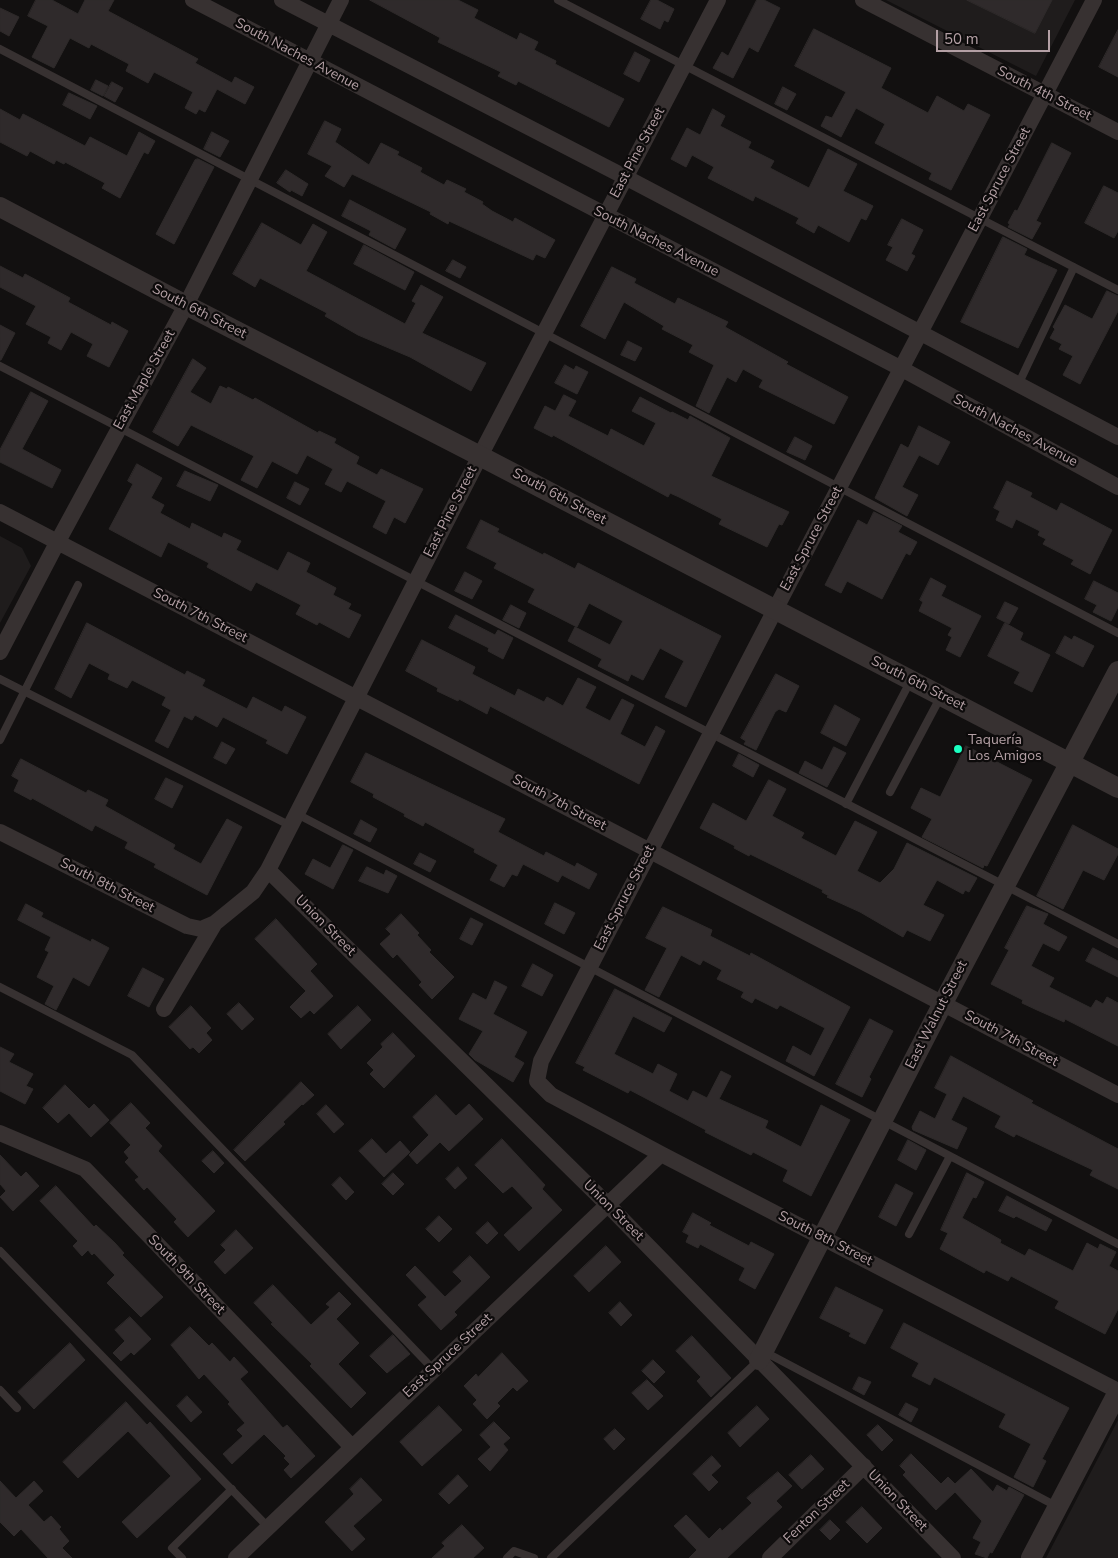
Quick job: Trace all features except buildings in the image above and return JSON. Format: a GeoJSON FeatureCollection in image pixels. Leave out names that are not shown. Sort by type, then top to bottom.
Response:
{"type":"FeatureCollection","features":[{"type":"Feature","properties":{"kind":"street","name":"South Naches Avenue"},"geometry":{"type":"LineString","coordinates":[[193,0],[604,216],[902,369],[1118,487]]}},
{"type":"Feature","properties":{"kind":"street"},"geometry":{"type":"LineString","coordinates":[[282,0],[625,177],[1118,437]]}},
{"type":"Feature","properties":{"kind":"street","name":"East Maple Street"},"geometry":{"type":"LineString","coordinates":[[0,652],[56,542],[186,305],[341,0]]}},
{"type":"Feature","properties":{"kind":"street","name":"East Pine Street"},"geometry":{"type":"LineString","coordinates":[[164,1009],[215,924],[254,892],[268,870],[604,216],[718,0]]}},
{"type":"Feature","properties":{"kind":"street","name":"South 4th Street"},"geometry":{"type":"LineString","coordinates":[[863,0],[1118,132]]}},
{"type":"Feature","properties":{"kind":"street","name":"East Spruce Street"},"geometry":{"type":"LineString","coordinates":[[537,1081],[542,1061],[649,851],[1094,0]]}},
{"type":"Feature","properties":{"kind":"street","name":"South 6th Street"},"geometry":{"type":"LineString","coordinates":[[0,207],[1118,788]]}},
{"type":"Feature","properties":{"kind":"street","name":"South 7th Street"},"geometry":{"type":"LineString","coordinates":[[0,512],[1118,1095]]}},
{"type":"Feature","properties":{"kind":"street","name":"East Walnut Street"},"geometry":{"type":"LineString","coordinates":[[761,1356],[943,1003],[1118,671]]}},
{"type":"Feature","properties":{"kind":"street","name":"South 8th Street"},"geometry":{"type":"LineString","coordinates":[[0,832],[187,926],[201,929],[215,924]]}},
{"type":"Feature","properties":{"kind":"street","name":"Union Street"},"geometry":{"type":"LineString","coordinates":[[268,870],[761,1356],[953,1558]]}},
{"type":"Feature","properties":{"kind":"street","name":"South 8th Street"},"geometry":{"type":"LineString","coordinates":[[537,1081],[551,1095],[661,1154],[1118,1391]]}},
{"type":"Feature","properties":{"kind":"street","name":"South 9th Street"},"geometry":{"type":"LineString","coordinates":[[0,1133],[85,1169],[352,1446]]}},
{"type":"Feature","properties":{"kind":"street","name":"East Spruce Street"},"geometry":{"type":"LineString","coordinates":[[236,1558],[661,1154]]}},
{"type":"Feature","properties":{"kind":"street"},"geometry":{"type":"LineString","coordinates":[[1031,1558],[1118,1391]]}},
{"type":"Feature","properties":{"kind":"street","name":"Fenton Street"},"geometry":{"type":"LineString","coordinates":[[770,1558],[864,1466]]}},
{"type":"Feature","properties":{"kind":"lane"},"geometry":{"type":"LineString","coordinates":[[558,0],[685,64],[1118,290]]}},
{"type":"Feature","properties":{"kind":"lane"},"geometry":{"type":"LineString","coordinates":[[0,49],[1118,633]]}},
{"type":"Feature","properties":{"kind":"lane"},"geometry":{"type":"LineString","coordinates":[[1018,384],[1074,267]]}},
{"type":"Feature","properties":{"kind":"lane"},"geometry":{"type":"LineString","coordinates":[[0,366],[710,735],[1006,884],[1118,944]]}},
{"type":"Feature","properties":{"kind":"lane"},"geometry":{"type":"LineString","coordinates":[[0,740],[78,585]]}},
{"type":"Feature","properties":{"kind":"lane"},"geometry":{"type":"LineString","coordinates":[[0,679],[294,820],[590,967],[1118,1244]]}},
{"type":"Feature","properties":{"kind":"lane"},"geometry":{"type":"LineString","coordinates":[[846,804],[911,680]]}},
{"type":"Feature","properties":{"kind":"lane"},"geometry":{"type":"LineString","coordinates":[[890,792],[941,696]]}},
{"type":"Feature","properties":{"kind":"lane"},"geometry":{"type":"LineString","coordinates":[[0,987],[132,1055],[434,1370]]}},
{"type":"Feature","properties":{"kind":"lane"},"geometry":{"type":"LineString","coordinates":[[909,1234],[950,1156]]}},
{"type":"Feature","properties":{"kind":"lane"},"geometry":{"type":"LineString","coordinates":[[0,1251],[268,1527]]}},
{"type":"Feature","properties":{"kind":"lane"},"geometry":{"type":"LineString","coordinates":[[552,1558],[761,1356],[1058,1507]]}},
{"type":"Feature","properties":{"kind":"lane"},"geometry":{"type":"LineString","coordinates":[[0,1390],[17,1408]]}},
{"type":"Feature","properties":{"kind":"lane"},"geometry":{"type":"LineString","coordinates":[[182,1558],[172,1548],[232,1489]]}},
{"type":"Feature","properties":{"kind":"lane"},"geometry":{"type":"LineString","coordinates":[[507,1558],[514,1551],[534,1558]]}},
{"type":"Feature","properties":{"kind":"shaded area"},"geometry":{"type":"Polygon","coordinates":[[[886,0],[1075,0],[1036,76],[886,0]]]}},
{"type":"Feature","properties":{"kind":"shaded area"},"geometry":{"type":"Polygon","coordinates":[[[0,536],[22,548],[31,566],[0,623],[0,536]]]}},
{"type":"Feature","properties":{"kind":"shaded area"},"geometry":{"type":"Polygon","coordinates":[[[1118,1420],[1118,1558],[1046,1558],[1118,1420]]]}},
{"type":"Feature","properties":{"kind":"place","name":"Taquería Los Amigos"},"geometry":{"type":"Point","coordinates":[958,749]}}]}
